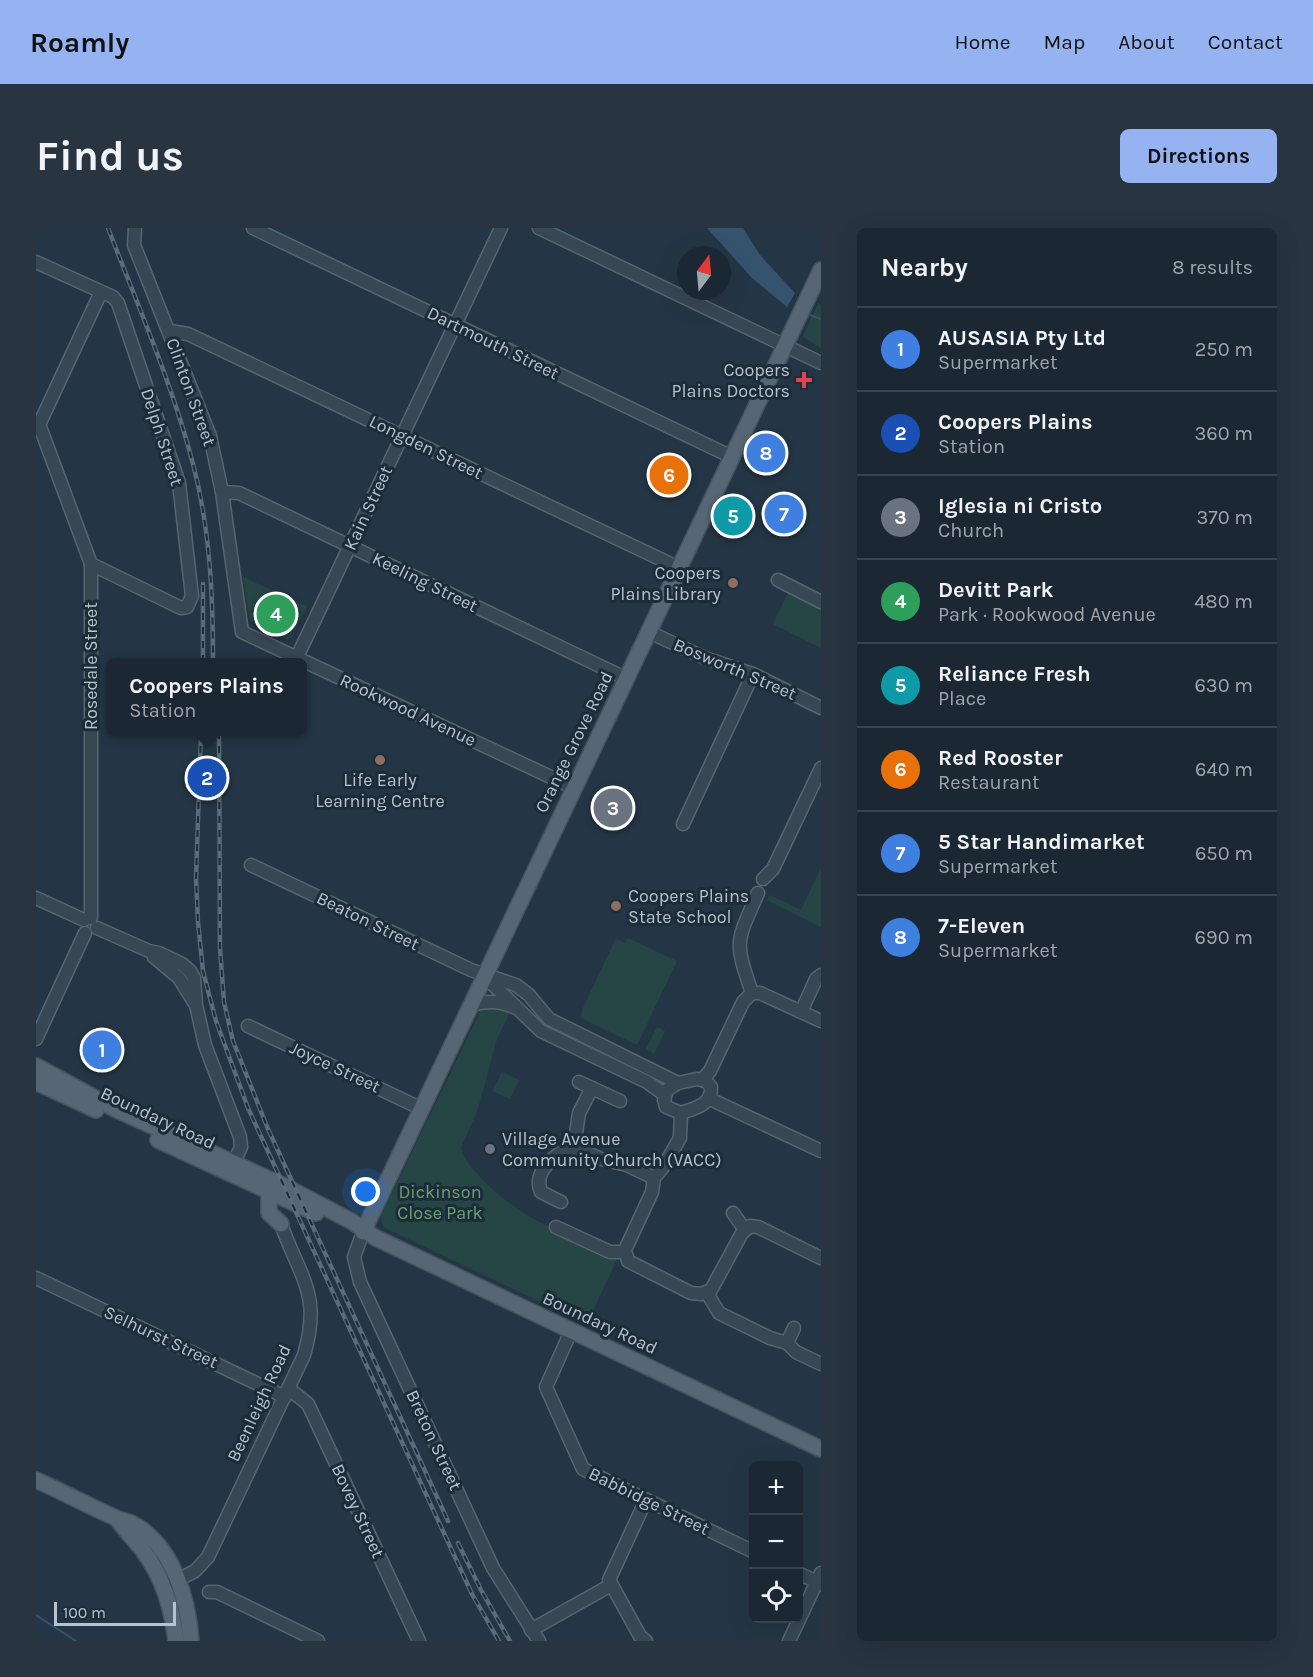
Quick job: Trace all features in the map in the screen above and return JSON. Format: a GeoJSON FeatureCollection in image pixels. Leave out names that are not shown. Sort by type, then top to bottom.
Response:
{"type":"FeatureCollection","features":[{"type":"Feature","properties":{"kind":"main road","name":"Orange Grove Road"},"geometry":{"type":"LineString","coordinates":[[363,1232],[821,270]]}},
{"type":"Feature","properties":{"kind":"main road","name":"Boundary Road"},"geometry":{"type":"LineString","coordinates":[[36,1066],[116,1109],[234,1162],[347,1219],[363,1232],[821,1449]]}},
{"type":"Feature","properties":{"kind":"main road","name":"Boundary Road"},"geometry":{"type":"LineString","coordinates":[[36,1082],[348,1229],[363,1232]]}},
{"type":"Feature","properties":{"kind":"main road"},"geometry":{"type":"LineString","coordinates":[[268,1192],[269,1213],[281,1224]]}},
{"type":"Feature","properties":{"kind":"main road"},"geometry":{"type":"LineString","coordinates":[[36,1480],[118,1520],[133,1524],[152,1540],[166,1558],[171,1584],[176,1641]]}},
{"type":"Feature","properties":{"kind":"main road"},"geometry":{"type":"LineString","coordinates":[[171,1584],[186,1608],[191,1641]]}},
{"type":"Feature","properties":{"kind":"street","name":"Clinton Street"},"geometry":{"type":"LineString","coordinates":[[135,228],[134,245],[210,436],[222,492],[242,632]]}},
{"type":"Feature","properties":{"kind":"street","name":"Dartmouth Street"},"geometry":{"type":"LineString","coordinates":[[253,228],[732,458]]}},
{"type":"Feature","properties":{"kind":"street","name":"Kain Street"},"geometry":{"type":"LineString","coordinates":[[297,657],[501,228]]}},
{"type":"Feature","properties":{"kind":"street"},"geometry":{"type":"LineString","coordinates":[[539,228],[821,363]]}},
{"type":"Feature","properties":{"kind":"street"},"geometry":{"type":"LineString","coordinates":[[36,262],[101,291],[38,428]]}},
{"type":"Feature","properties":{"kind":"street","name":"Delph Street"},"geometry":{"type":"LineString","coordinates":[[92,564],[181,608],[187,607],[192,596],[178,483],[118,303],[101,291]]}},
{"type":"Feature","properties":{"kind":"street","name":"Longden Street"},"geometry":{"type":"LineString","coordinates":[[170,332],[188,334],[679,568]]}},
{"type":"Feature","properties":{"kind":"street","name":"Rosedale Street"},"geometry":{"type":"LineString","coordinates":[[36,1039],[89,925],[92,564],[38,428]]}},
{"type":"Feature","properties":{"kind":"street","name":"Keeling Street"},"geometry":{"type":"LineString","coordinates":[[222,492],[239,493],[627,679]]}},
{"type":"Feature","properties":{"kind":"street"},"geometry":{"type":"LineString","coordinates":[[778,580],[821,602]]}},
{"type":"Feature","properties":{"kind":"street","name":"Rookwood Avenue"},"geometry":{"type":"LineString","coordinates":[[242,632],[297,657]]}},
{"type":"Feature","properties":{"kind":"street","name":"Bosworth Street"},"geometry":{"type":"LineString","coordinates":[[649,632],[705,658],[753,674],[821,708]]}},
{"type":"Feature","properties":{"kind":"street","name":"Rookwood Avenue"},"geometry":{"type":"LineString","coordinates":[[307,662],[574,788]]}},
{"type":"Feature","properties":{"kind":"street"},"geometry":{"type":"LineString","coordinates":[[683,824],[753,674]]}},
{"type":"Feature","properties":{"kind":"street"},"geometry":{"type":"LineString","coordinates":[[763,879],[773,869],[821,768]]}},
{"type":"Feature","properties":{"kind":"street","name":"Beaton Street"},"geometry":{"type":"LineString","coordinates":[[251,865],[486,976]]}},
{"type":"Feature","properties":{"kind":"street"},"geometry":{"type":"LineString","coordinates":[[752,993],[742,966],[738,946],[740,934],[758,893]]}},
{"type":"Feature","properties":{"kind":"street"},"geometry":{"type":"LineString","coordinates":[[36,898],[89,925],[148,951],[159,953],[188,968],[194,978],[196,1005],[205,1046],[240,1137],[241,1147],[234,1162]]}},
{"type":"Feature","properties":{"kind":"street"},"geometry":{"type":"LineString","coordinates":[[729,969],[742,966]]}},
{"type":"Feature","properties":{"kind":"street"},"geometry":{"type":"LineString","coordinates":[[801,1012],[816,979],[821,975]]}},
{"type":"Feature","properties":{"kind":"street"},"geometry":{"type":"LineString","coordinates":[[486,976],[541,1031],[647,1082],[664,1094],[666,1107],[681,1113],[710,1099]]}},
{"type":"Feature","properties":{"kind":"street"},"geometry":{"type":"LineString","coordinates":[[486,976],[501,978],[516,985],[529,995],[549,1019],[678,1083]]}},
{"type":"Feature","properties":{"kind":"street"},"geometry":{"type":"LineString","coordinates":[[664,1094],[678,1083],[702,1080],[710,1071],[743,1002],[752,993],[760,993],[821,1020]]}},
{"type":"Feature","properties":{"kind":"street"},"geometry":{"type":"LineString","coordinates":[[471,1005],[486,1001],[504,1003],[518,1008]]}},
{"type":"Feature","properties":{"kind":"street","name":"Joyce Street"},"geometry":{"type":"LineString","coordinates":[[248,1026],[422,1109]]}},
{"type":"Feature","properties":{"kind":"street"},"geometry":{"type":"LineString","coordinates":[[702,1080],[711,1087],[710,1099]]}},
{"type":"Feature","properties":{"kind":"street"},"geometry":{"type":"LineString","coordinates":[[579,1082],[620,1101]]}},
{"type":"Feature","properties":{"kind":"street"},"geometry":{"type":"LineString","coordinates":[[574,1147],[579,1113],[592,1088]]}},
{"type":"Feature","properties":{"kind":"street"},"geometry":{"type":"LineString","coordinates":[[710,1099],[821,1151]]}},
{"type":"Feature","properties":{"kind":"street"},"geometry":{"type":"LineString","coordinates":[[681,1113],[680,1138],[664,1166],[654,1178],[652,1192],[625,1252],[628,1261],[691,1293],[707,1293],[714,1285],[745,1230],[758,1227],[821,1258]]}},
{"type":"Feature","properties":{"kind":"street"},"geometry":{"type":"LineString","coordinates":[[574,1147],[601,1159],[627,1165],[654,1178]]}},
{"type":"Feature","properties":{"kind":"street"},"geometry":{"type":"LineString","coordinates":[[561,1202],[541,1192],[539,1181],[550,1161],[574,1147]]}},
{"type":"Feature","properties":{"kind":"street"},"geometry":{"type":"LineString","coordinates":[[733,1213],[745,1230]]}},
{"type":"Feature","properties":{"kind":"street","name":"Beenleigh Road"},"geometry":{"type":"LineString","coordinates":[[171,1584],[198,1569],[208,1557],[287,1393],[307,1345],[312,1307],[309,1289],[281,1224]]}},
{"type":"Feature","properties":{"kind":"street"},"geometry":{"type":"LineString","coordinates":[[556,1227],[610,1252],[625,1252]]}},
{"type":"Feature","properties":{"kind":"street","name":"Breton Street"},"geometry":{"type":"LineString","coordinates":[[363,1232],[354,1257],[360,1282],[493,1568],[539,1641]]}},
{"type":"Feature","properties":{"kind":"street","name":"Selhurst Street"},"geometry":{"type":"LineString","coordinates":[[36,1278],[287,1393]]}},
{"type":"Feature","properties":{"kind":"street"},"geometry":{"type":"LineString","coordinates":[[707,1293],[719,1313],[770,1338],[787,1343],[796,1352],[821,1364]]}},
{"type":"Feature","properties":{"kind":"street"},"geometry":{"type":"LineString","coordinates":[[787,1343],[794,1328]]}},
{"type":"Feature","properties":{"kind":"street","name":"Babbidge Street"},"geometry":{"type":"LineString","coordinates":[[571,1331],[548,1380],[548,1394],[583,1469],[749,1550]]}},
{"type":"Feature","properties":{"kind":"street","name":"Bovey Street"},"geometry":{"type":"LineString","coordinates":[[287,1393],[302,1396],[311,1409],[419,1641]]}},
{"type":"Feature","properties":{"kind":"street"},"geometry":{"type":"LineString","coordinates":[[646,1500],[609,1580],[640,1636],[646,1641]]}},
{"type":"Feature","properties":{"kind":"street"},"geometry":{"type":"LineString","coordinates":[[789,1641],[820,1580],[803,1575]]}},
{"type":"Feature","properties":{"kind":"street"},"geometry":{"type":"LineString","coordinates":[[531,1630],[611,1586]]}},
{"type":"Feature","properties":{"kind":"street"},"geometry":{"type":"LineString","coordinates":[[209,1592],[217,1592],[318,1641]]}},
{"type":"Feature","properties":{"kind":"green space"},"geometry":{"type":"Polygon","coordinates":[[[818,303],[821,305],[821,348],[803,337],[818,303]]]}},
{"type":"Feature","properties":{"kind":"green space"},"geometry":{"type":"Polygon","coordinates":[[[243,577],[307,606],[292,638],[287,639],[250,621],[243,577]]]}},
{"type":"Feature","properties":{"kind":"green space"},"geometry":{"type":"Polygon","coordinates":[[[794,580],[821,593],[821,648],[773,624],[794,580]]]}},
{"type":"Feature","properties":{"kind":"green space"},"geometry":{"type":"Polygon","coordinates":[[[821,868],[821,927],[767,900],[770,895],[801,910],[821,868]]]}},
{"type":"Feature","properties":{"kind":"green space"},"geometry":{"type":"Polygon","coordinates":[[[616,938],[625,943],[628,938],[677,961],[637,1045],[581,1018],[582,1010],[616,938]]]}},
{"type":"Feature","properties":{"kind":"green space","name":"Dickinson Close Park"},"geometry":{"type":"Polygon","coordinates":[[[495,1005],[511,1010],[497,1039],[477,1112],[461,1147],[462,1152],[481,1178],[511,1204],[562,1234],[617,1259],[587,1324],[383,1227],[381,1216],[481,1010],[495,1005]]]}},
{"type":"Feature","properties":{"kind":"green space"},"geometry":{"type":"Polygon","coordinates":[[[657,1027],[665,1031],[654,1054],[646,1049],[657,1027]]]}},
{"type":"Feature","properties":{"kind":"green space"},"geometry":{"type":"Polygon","coordinates":[[[502,1072],[519,1080],[510,1099],[492,1091],[502,1072]]]}},
{"type":"Feature","properties":{"kind":"water"},"geometry":{"type":"Polygon","coordinates":[[[707,228],[743,228],[760,255],[795,293],[787,307],[752,278],[731,255],[731,246],[723,246],[707,228]]]}},
{"type":"Feature","properties":{"kind":"waterway"},"geometry":{"type":"LineString","coordinates":[[810,315],[821,319]]}},
{"type":"Feature","properties":{"kind":"waterway"},"geometry":{"type":"LineString","coordinates":[[36,1615],[76,1641]]}},
{"type":"Feature","properties":{"kind":"railway"},"geometry":{"type":"LineString","coordinates":[[108,228],[165,374],[185,434],[199,488],[207,537],[213,658]]}},
{"type":"Feature","properties":{"kind":"railway"},"geometry":{"type":"LineString","coordinates":[[203,584],[203,658]]}},
{"type":"Feature","properties":{"kind":"railway"},"geometry":{"type":"LineString","coordinates":[[201,736],[196,878],[198,922],[203,971],[216,1021],[248,1108],[472,1594],[499,1641]]}},
{"type":"Feature","properties":{"kind":"railway"},"geometry":{"type":"LineString","coordinates":[[219,736],[220,949],[224,1002],[233,1041],[268,1129],[448,1521]]}},
{"type":"Feature","properties":{"kind":"railway"},"geometry":{"type":"LineString","coordinates":[[458,1543],[510,1641]]}},
{"type":"Feature","properties":{"kind":"place","name":"Coopers Plains Doctors"},"geometry":{"type":"Point","coordinates":[804,380]}},
{"type":"Feature","properties":{"kind":"place","name":"7-Eleven"},"geometry":{"type":"Point","coordinates":[766,453]}},
{"type":"Feature","properties":{"kind":"place","name":"Red Rooster"},"geometry":{"type":"Point","coordinates":[669,475]}},
{"type":"Feature","properties":{"kind":"place","name":"5 Star Handimarket"},"geometry":{"type":"Point","coordinates":[784,514]}},
{"type":"Feature","properties":{"kind":"place","name":"Reliance Fresh"},"geometry":{"type":"Point","coordinates":[733,516]}},
{"type":"Feature","properties":{"kind":"place","name":"Coopers Plains Library"},"geometry":{"type":"Point","coordinates":[733,583]}},
{"type":"Feature","properties":{"kind":"place","name":"Devitt Park"},"geometry":{"type":"Point","coordinates":[276,614]}},
{"type":"Feature","properties":{"kind":"place","name":"Life Early Learning Centre"},"geometry":{"type":"Point","coordinates":[380,760]}},
{"type":"Feature","properties":{"kind":"place","name":"Coopers Plains"},"geometry":{"type":"Point","coordinates":[207,778]}},
{"type":"Feature","properties":{"kind":"place","name":"Iglesia ni Cristo"},"geometry":{"type":"Point","coordinates":[613,808]}},
{"type":"Feature","properties":{"kind":"place","name":"Coopers Plains State School"},"geometry":{"type":"Point","coordinates":[616,906]}},
{"type":"Feature","properties":{"kind":"place","name":"AUSASIA Pty Ltd"},"geometry":{"type":"Point","coordinates":[102,1050]}},
{"type":"Feature","properties":{"kind":"place","name":"Village Avenue Community Church (VACC)"},"geometry":{"type":"Point","coordinates":[490,1149]}}]}
